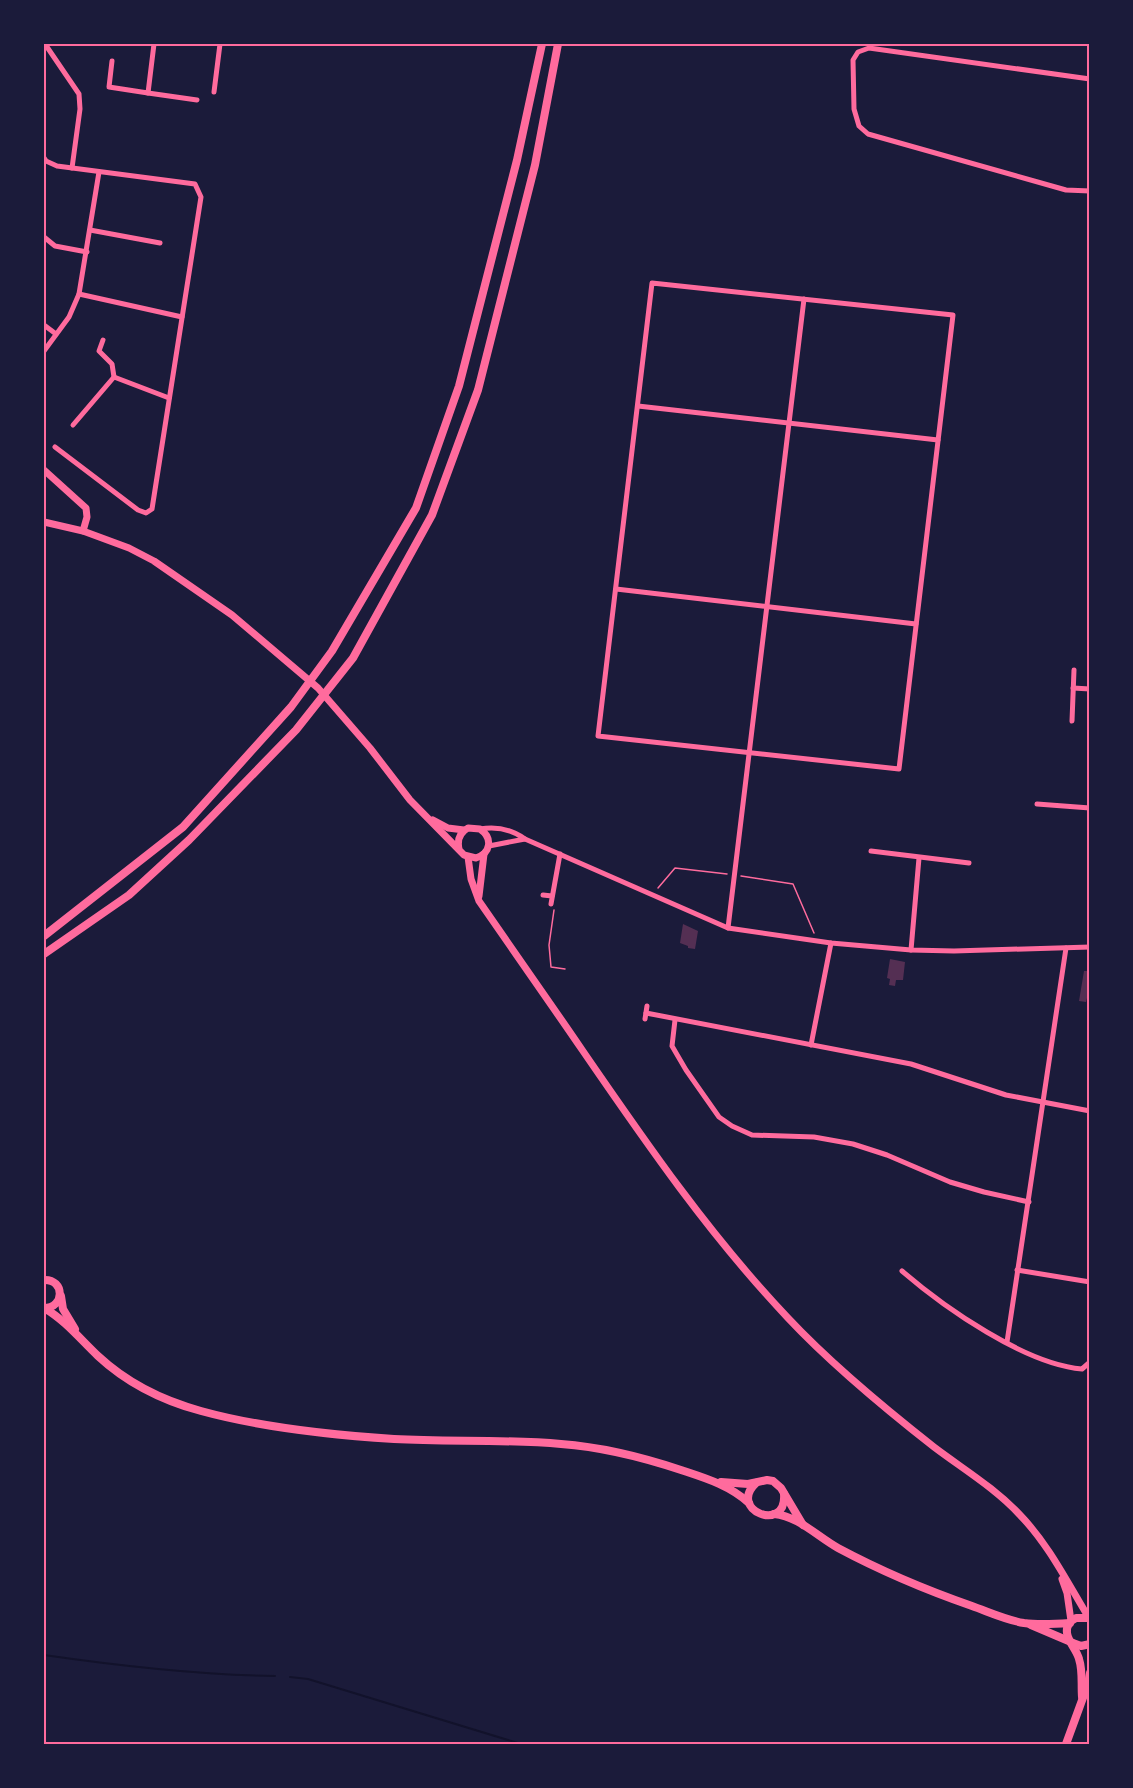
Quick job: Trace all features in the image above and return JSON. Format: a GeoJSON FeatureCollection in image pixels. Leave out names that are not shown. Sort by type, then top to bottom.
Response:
{"type":"FeatureCollection","features":[{"type":"Feature","properties":{"kind":"main road"},"geometry":{"type":"LineString","coordinates":[[44,936],[183,827],[291,707],[332,651],[416,508],[459,386],[517,160],[542,44]]}},
{"type":"Feature","properties":{"kind":"main road"},"geometry":{"type":"LineString","coordinates":[[44,954],[129,895],[189,840],[296,730],[358,648],[432,515],[478,390],[535,165],[558,44]]}},
{"type":"Feature","properties":{"kind":"main road"},"geometry":{"type":"LineString","coordinates":[[44,470],[86,508],[87,517],[83,531]]}},
{"type":"Feature","properties":{"kind":"main road"},"geometry":{"type":"LineString","coordinates":[[44,522],[83,531],[114,542],[154,561],[210,602],[225,610],[318,688],[425,816],[459,849],[468,857],[476,858],[484,854]]}},
{"type":"Feature","properties":{"kind":"main road"},"geometry":{"type":"LineString","coordinates":[[425,816],[448,828],[480,829],[487,836],[489,846],[484,854],[479,901]]}},
{"type":"Feature","properties":{"kind":"main road"},"geometry":{"type":"LineString","coordinates":[[459,849],[458,839],[464,830]]}},
{"type":"Feature","properties":{"kind":"main road"},"geometry":{"type":"LineString","coordinates":[[468,857],[471,879],[479,901],[636,1130],[682,1194],[740,1267],[790,1320],[869,1395],[1001,1496],[1038,1535],[1089,1618]]}},
{"type":"Feature","properties":{"kind":"main road"},"geometry":{"type":"LineString","coordinates":[[45,1277],[57,1284],[63,1309],[77,1335]]}},
{"type":"Feature","properties":{"kind":"main road"},"geometry":{"type":"LineString","coordinates":[[44,1308],[54,1306],[60,1296]]}},
{"type":"Feature","properties":{"kind":"main road"},"geometry":{"type":"LineString","coordinates":[[44,1308],[54,1314],[100,1358],[136,1384],[178,1404],[222,1417],[381,1438],[518,1441],[576,1445],[633,1456],[715,1481],[732,1489],[758,1514],[786,1516],[838,1548],[932,1592],[1001,1617],[1025,1623],[1083,1647],[1089,1644]]}},
{"type":"Feature","properties":{"kind":"main road"},"geometry":{"type":"LineString","coordinates":[[715,1481],[739,1484],[772,1481],[781,1488],[803,1525]]}},
{"type":"Feature","properties":{"kind":"main road"},"geometry":{"type":"LineString","coordinates":[[749,1503],[750,1491],[757,1483]]}},
{"type":"Feature","properties":{"kind":"main road"},"geometry":{"type":"LineString","coordinates":[[774,1514],[780,1509],[784,1500],[781,1488]]}},
{"type":"Feature","properties":{"kind":"main road"},"geometry":{"type":"LineString","coordinates":[[1056,1563],[1067,1593],[1070,1622],[1067,1633],[1082,1670],[1086,1699]]}},
{"type":"Feature","properties":{"kind":"main road"},"geometry":{"type":"LineString","coordinates":[[1025,1623],[1070,1622],[1080,1616],[1089,1618]]}},
{"type":"Feature","properties":{"kind":"main road"},"geometry":{"type":"LineString","coordinates":[[1066,1744],[1086,1699],[1089,1673]]}},
{"type":"Feature","properties":{"kind":"street"},"geometry":{"type":"LineString","coordinates":[[45,44],[79,94],[80,109],[72,168]]}},
{"type":"Feature","properties":{"kind":"street"},"geometry":{"type":"LineString","coordinates":[[148,93],[154,44]]}},
{"type":"Feature","properties":{"kind":"street"},"geometry":{"type":"LineString","coordinates":[[214,92],[220,44]]}},
{"type":"Feature","properties":{"kind":"street"},"geometry":{"type":"LineString","coordinates":[[1089,79],[869,48],[858,52],[852,60],[854,108],[859,126],[868,134],[1066,190],[1089,191]]}},
{"type":"Feature","properties":{"kind":"street"},"geometry":{"type":"LineString","coordinates":[[112,61],[109,87],[197,100]]}},
{"type":"Feature","properties":{"kind":"street"},"geometry":{"type":"LineString","coordinates":[[44,158],[57,166],[195,184],[201,197],[152,509],[146,513],[138,510],[55,447]]}},
{"type":"Feature","properties":{"kind":"street"},"geometry":{"type":"LineString","coordinates":[[44,351],[69,317],[80,294],[99,172]]}},
{"type":"Feature","properties":{"kind":"street"},"geometry":{"type":"LineString","coordinates":[[90,230],[160,243]]}},
{"type":"Feature","properties":{"kind":"street"},"geometry":{"type":"LineString","coordinates":[[44,237],[55,246],[87,252]]}},
{"type":"Feature","properties":{"kind":"street"},"geometry":{"type":"LineString","coordinates":[[652,283],[804,299],[953,315],[899,769],[598,736],[652,283]]}},
{"type":"Feature","properties":{"kind":"street"},"geometry":{"type":"LineString","coordinates":[[80,294],[182,317]]}},
{"type":"Feature","properties":{"kind":"street"},"geometry":{"type":"LineString","coordinates":[[728,928],[804,299]]}},
{"type":"Feature","properties":{"kind":"street"},"geometry":{"type":"LineString","coordinates":[[44,325],[56,334]]}},
{"type":"Feature","properties":{"kind":"street"},"geometry":{"type":"LineString","coordinates":[[73,425],[114,377],[112,363],[99,351],[103,340]]}},
{"type":"Feature","properties":{"kind":"street"},"geometry":{"type":"LineString","coordinates":[[114,377],[169,398]]}},
{"type":"Feature","properties":{"kind":"street"},"geometry":{"type":"LineString","coordinates":[[638,406],[938,440]]}},
{"type":"Feature","properties":{"kind":"street"},"geometry":{"type":"LineString","coordinates":[[616,589],[916,624]]}},
{"type":"Feature","properties":{"kind":"street"},"geometry":{"type":"LineString","coordinates":[[1072,721],[1074,670]]}},
{"type":"Feature","properties":{"kind":"street"},"geometry":{"type":"LineString","coordinates":[[1074,688],[1089,689]]}},
{"type":"Feature","properties":{"kind":"street"},"geometry":{"type":"LineString","coordinates":[[1037,804],[1089,808]]}},
{"type":"Feature","properties":{"kind":"street"},"geometry":{"type":"LineString","coordinates":[[480,829],[491,827],[514,831],[525,839],[728,928],[831,943],[911,950],[1089,947]]}},
{"type":"Feature","properties":{"kind":"street"},"geometry":{"type":"LineString","coordinates":[[489,846],[504,841],[525,839]]}},
{"type":"Feature","properties":{"kind":"street"},"geometry":{"type":"LineString","coordinates":[[871,851],[969,863]]}},
{"type":"Feature","properties":{"kind":"street"},"geometry":{"type":"LineString","coordinates":[[551,904],[560,854]]}},
{"type":"Feature","properties":{"kind":"street"},"geometry":{"type":"LineString","coordinates":[[911,950],[920,858]]}},
{"type":"Feature","properties":{"kind":"street"},"geometry":{"type":"LineString","coordinates":[[543,895],[552,896]]}},
{"type":"Feature","properties":{"kind":"street"},"geometry":{"type":"LineString","coordinates":[[811,1045],[831,943]]}},
{"type":"Feature","properties":{"kind":"street"},"geometry":{"type":"LineString","coordinates":[[1007,1342],[1066,948]]}},
{"type":"Feature","properties":{"kind":"street"},"geometry":{"type":"LineString","coordinates":[[647,1006],[646,1016],[910,1064],[1006,1095],[1089,1111]]}},
{"type":"Feature","properties":{"kind":"street"},"geometry":{"type":"LineString","coordinates":[[675,1020],[672,1046],[719,1117],[732,1126],[752,1134],[814,1137],[853,1144],[887,1155],[950,1182],[1029,1202]]}},
{"type":"Feature","properties":{"kind":"street"},"geometry":{"type":"LineString","coordinates":[[1017,1270],[1089,1281]]}},
{"type":"Feature","properties":{"kind":"street"},"geometry":{"type":"LineString","coordinates":[[902,1271],[974,1324],[1007,1342],[1067,1368],[1082,1369],[1089,1362]]}},
{"type":"Feature","properties":{"kind":"path"},"geometry":{"type":"LineString","coordinates":[[651,896],[675,868],[793,884],[818,941]]}},
{"type":"Feature","properties":{"kind":"path"},"geometry":{"type":"LineString","coordinates":[[551,904],[554,910],[549,945],[551,967],[565,969]]}},
{"type":"Feature","properties":{"kind":"building"},"geometry":{"type":"Polygon","coordinates":[[[683,924],[698,931],[695,949],[680,943],[683,924]]]}},
{"type":"Feature","properties":{"kind":"building"},"geometry":{"type":"Polygon","coordinates":[[[890,959],[905,962],[903,980],[896,980],[895,986],[889,985],[890,979],[887,978],[890,959]]]}},
{"type":"Feature","properties":{"kind":"building"},"geometry":{"type":"Polygon","coordinates":[[[1084,971],[1090,971],[1090,998],[1087,998],[1086,1002],[1079,1001],[1084,971]]]}},
{"type":"Feature","properties":{"kind":"waterway"},"geometry":{"type":"LineString","coordinates":[[44,1655],[159,1669],[275,1676]]}},
{"type":"Feature","properties":{"kind":"waterway"},"geometry":{"type":"LineString","coordinates":[[290,1677],[308,1679],[521,1744]]}}]}
